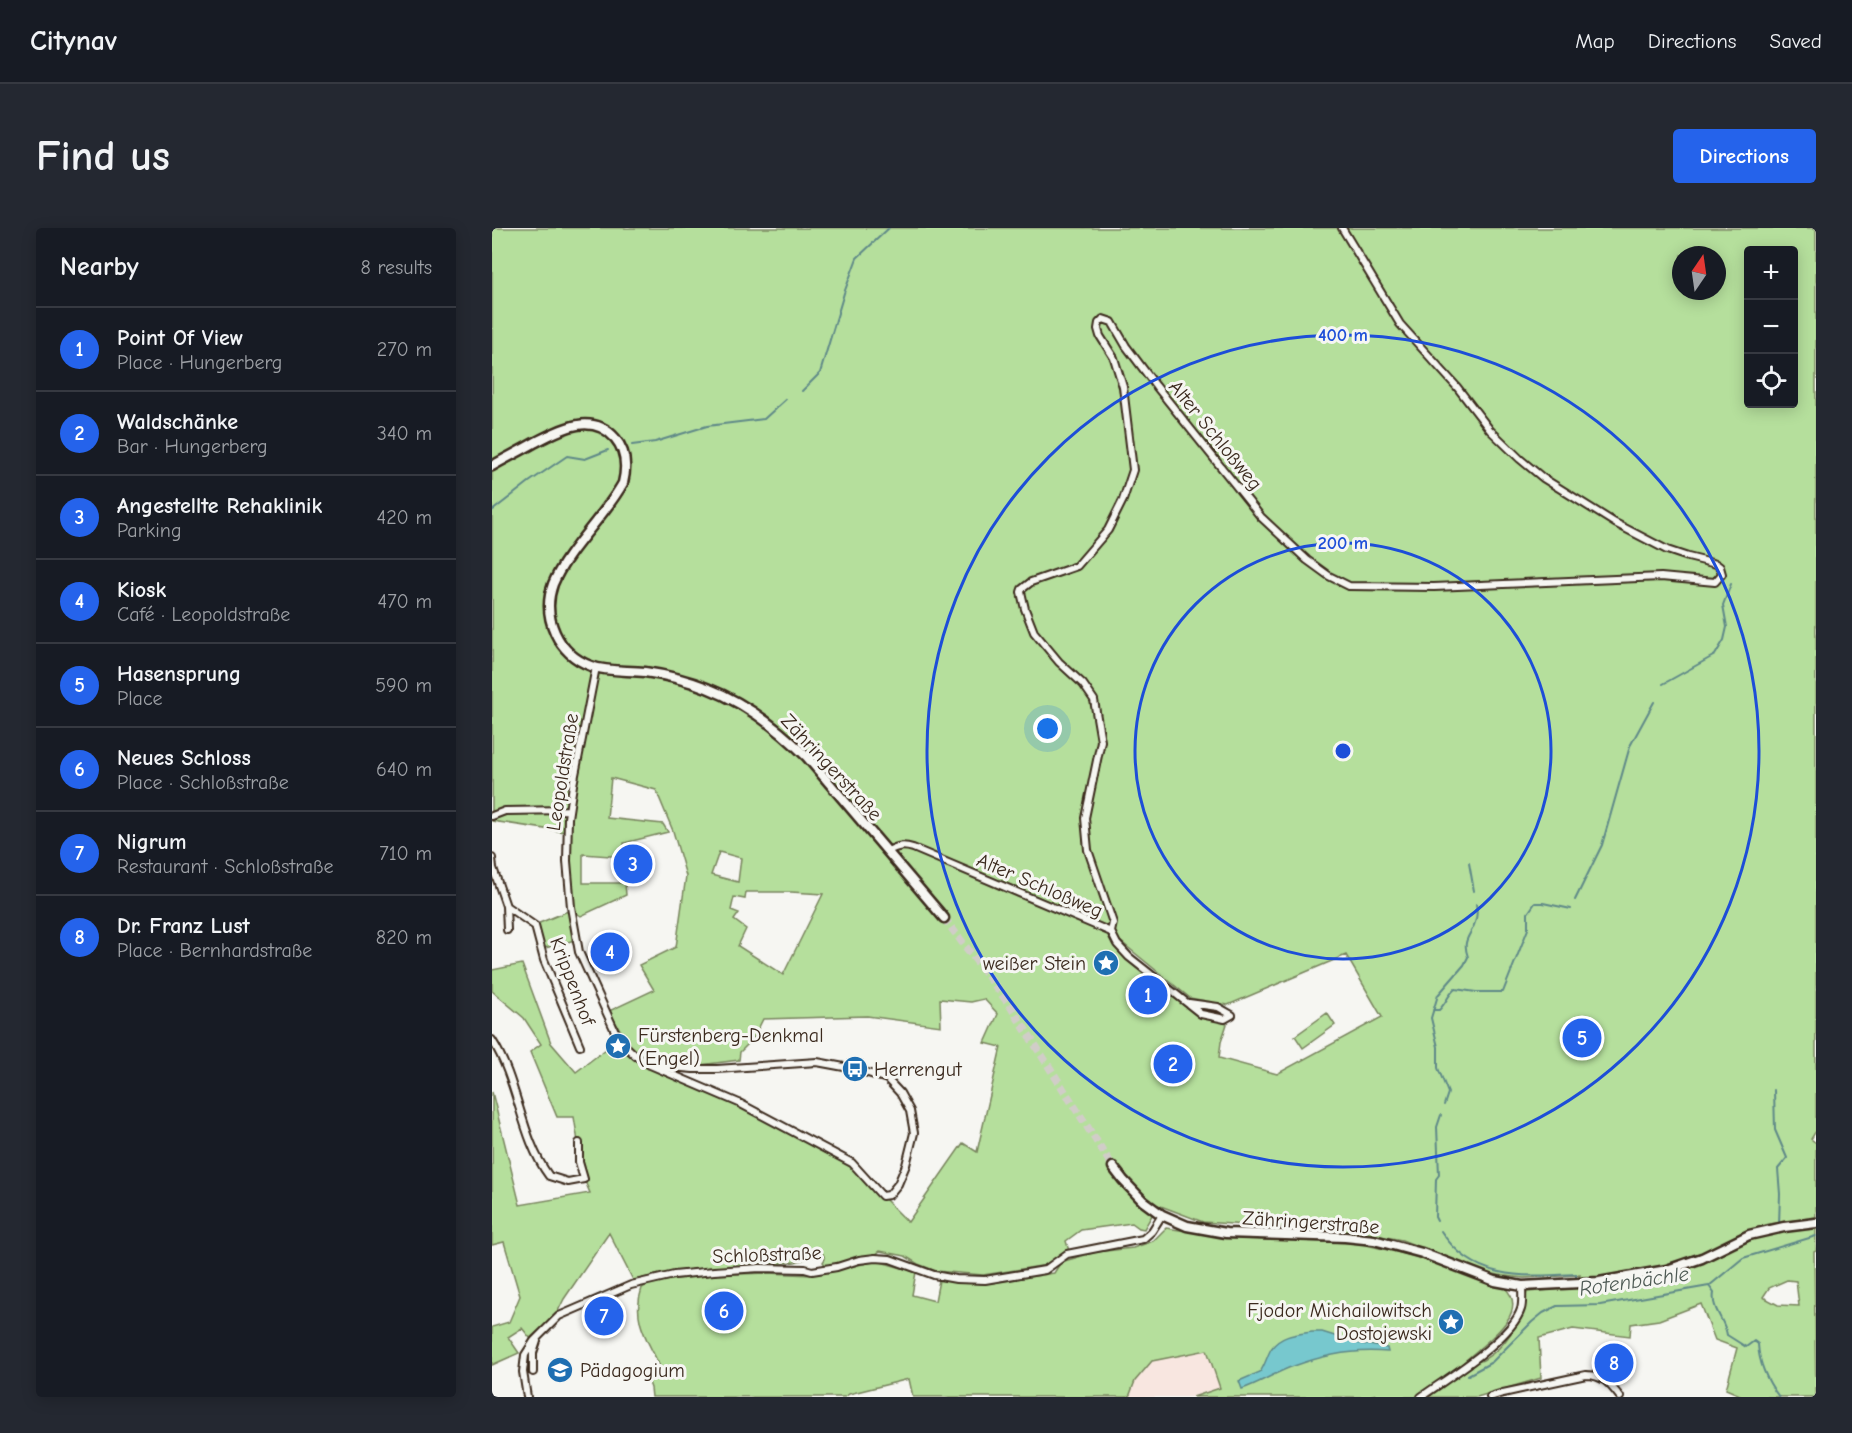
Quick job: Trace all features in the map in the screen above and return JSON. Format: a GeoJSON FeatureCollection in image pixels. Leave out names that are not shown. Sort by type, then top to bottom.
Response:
{"type":"FeatureCollection","features":[{"type":"Feature","properties":{"kind":"main road"},"geometry":{"type":"LineString","coordinates":[[492,466],[557,431],[579,424],[593,425],[607,431],[621,448],[625,462],[622,483],[557,576],[549,599],[551,623],[558,638],[574,657],[596,668]]}},
{"type":"Feature","properties":{"kind":"main road","name":"Zähringerstraße"},"geometry":{"type":"LineString","coordinates":[[596,668],[647,672],[677,678],[707,687],[748,708],[796,746],[944,918]]}},
{"type":"Feature","properties":{"kind":"main road","name":"Zähringerstraße"},"geometry":{"type":"LineString","coordinates":[[1113,1167],[1133,1191],[1162,1215],[1187,1226],[1213,1232],[1374,1240],[1422,1253],[1496,1281],[1522,1286],[1599,1282],[1667,1270],[1702,1258],[1749,1235],[1816,1222]]}},
{"type":"Feature","properties":{"kind":"street","name":"Alter Schloßweg"},"geometry":{"type":"LineString","coordinates":[[888,851],[904,845],[913,848],[1111,932],[1113,923],[1088,850],[1085,818],[1101,741],[1094,700],[1083,684],[1059,662],[1034,632],[1021,592],[1031,582],[1077,566],[1108,530],[1123,500],[1133,470],[1123,387],[1114,358],[1098,329],[1103,319],[1112,321],[1126,346],[1156,386],[1261,517],[1307,560],[1329,576],[1349,586],[1434,587],[1661,576],[1715,582],[1722,574],[1720,567],[1716,564],[1667,550],[1615,523],[1543,478],[1520,459],[1490,430],[1457,387],[1400,324],[1342,228]]}},
{"type":"Feature","properties":{"kind":"street","name":"Leopoldstraße"},"geometry":{"type":"LineString","coordinates":[[596,668],[569,810],[567,861],[570,907],[579,952],[619,1040],[650,1065],[739,1103],[852,1163],[882,1196],[889,1195],[898,1184],[915,1133],[910,1111],[900,1093],[886,1079],[855,1069],[817,1062],[717,1069],[650,1065]]}},
{"type":"Feature","properties":{"kind":"street"},"geometry":{"type":"LineString","coordinates":[[492,816],[505,811],[569,810]]}},
{"type":"Feature","properties":{"kind":"street"},"geometry":{"type":"LineString","coordinates":[[492,858],[493,868],[506,906],[507,930]]}},
{"type":"Feature","properties":{"kind":"street","name":"Krippenhof"},"geometry":{"type":"LineString","coordinates":[[506,906],[535,926],[544,960],[580,1046]]}},
{"type":"Feature","properties":{"kind":"street"},"geometry":{"type":"LineString","coordinates":[[1111,932],[1117,944],[1129,957],[1201,1014],[1225,1019],[1232,1016],[1218,1007],[1189,1003]]}},
{"type":"Feature","properties":{"kind":"street"},"geometry":{"type":"LineString","coordinates":[[492,1040],[504,1060],[523,1118],[549,1176],[568,1182],[584,1179],[579,1162],[579,1143]]}},
{"type":"Feature","properties":{"kind":"street","name":"Schloßstraße"},"geometry":{"type":"LineString","coordinates":[[527,1397],[523,1372],[525,1355],[538,1337],[559,1316],[631,1285],[666,1276],[760,1268],[812,1271],[837,1268],[859,1260],[875,1258],[890,1259],[934,1275],[956,1279],[985,1280],[1046,1270],[1067,1254],[1143,1239],[1152,1231],[1162,1215]]}},
{"type":"Feature","properties":{"kind":"street"},"geometry":{"type":"LineString","coordinates":[[1421,1397],[1505,1334],[1521,1310],[1522,1286]]}},
{"type":"Feature","properties":{"kind":"street"},"geometry":{"type":"LineString","coordinates":[[532,1372],[533,1353],[538,1337]]}},
{"type":"Feature","properties":{"kind":"street"},"geometry":{"type":"LineString","coordinates":[[1490,1397],[1586,1375],[1596,1375],[1602,1378],[1620,1397]]}},
{"type":"Feature","properties":{"kind":"shaded area"},"geometry":{"type":"Polygon","coordinates":[[[1207,1350],[1220,1388],[1193,1397],[1129,1397],[1135,1381],[1152,1361],[1207,1350]]]}},
{"type":"Feature","properties":{"kind":"green space"},"geometry":{"type":"Polygon","coordinates":[[[492,228],[1816,228],[1816,1131],[1811,1139],[1816,1143],[1816,1217],[1769,1224],[1743,1232],[1706,1251],[1705,1260],[1766,1234],[1816,1225],[1816,1251],[1814,1252],[1816,1397],[1740,1397],[1726,1389],[1737,1348],[1715,1340],[1701,1304],[1659,1320],[1631,1324],[1630,1336],[1573,1329],[1539,1338],[1541,1378],[1477,1397],[1376,1397],[1376,1394],[1366,1397],[1193,1397],[1220,1388],[1207,1350],[1152,1361],[1135,1381],[1129,1397],[913,1397],[909,1379],[849,1394],[845,1397],[652,1397],[646,1375],[661,1369],[642,1330],[638,1310],[642,1288],[650,1283],[706,1275],[768,1273],[811,1275],[877,1261],[916,1272],[912,1295],[935,1301],[939,1280],[984,1284],[1054,1273],[1061,1262],[1096,1252],[1133,1248],[1153,1241],[1166,1228],[1241,1239],[1358,1243],[1413,1256],[1505,1288],[1512,1299],[1512,1310],[1507,1321],[1460,1366],[1483,1360],[1500,1347],[1517,1322],[1527,1292],[1573,1288],[1580,1275],[1524,1278],[1503,1276],[1480,1271],[1402,1240],[1364,1233],[1203,1222],[1158,1205],[1144,1229],[1132,1223],[1081,1230],[1066,1241],[1069,1251],[1047,1265],[983,1275],[936,1271],[905,1256],[880,1251],[876,1254],[826,1266],[823,1262],[825,1259],[823,1254],[795,1262],[666,1273],[633,1280],[609,1233],[564,1299],[556,1315],[530,1338],[522,1328],[508,1337],[519,1353],[492,1365],[492,1327],[509,1322],[520,1296],[504,1242],[492,1245],[492,1092],[520,1205],[590,1193],[584,1179],[574,1117],[557,1117],[530,1052],[541,1044],[524,1018],[492,991],[492,970],[522,964],[551,1043],[576,1072],[619,1040],[633,1052],[609,1011],[654,990],[639,965],[676,947],[686,876],[673,831],[656,790],[611,778],[607,818],[663,824],[668,832],[624,843],[624,857],[583,854],[583,883],[625,883],[626,895],[581,916],[574,911],[571,883],[571,833],[492,821],[492,228]],[[719,852],[711,875],[738,882],[741,858],[719,852]],[[746,892],[745,899],[734,897],[731,910],[739,913],[734,920],[746,929],[738,946],[783,975],[823,894],[746,892]],[[1114,936],[1117,944],[1201,1014],[1225,1019],[1223,1023],[1227,1024],[1219,1058],[1277,1074],[1382,1017],[1346,955],[1228,1005],[1190,998],[1114,936]],[[940,999],[941,1026],[867,1016],[763,1019],[753,1039],[740,1052],[739,1060],[700,1065],[666,1062],[638,1056],[739,1103],[852,1163],[908,1222],[963,1143],[977,1152],[1001,1047],[985,1043],[998,1014],[984,999],[971,1002],[940,999]],[[1787,1280],[1769,1288],[1763,1297],[1778,1305],[1799,1306],[1796,1281],[1787,1280]]]}},
{"type":"Feature","properties":{"kind":"green space"},"geometry":{"type":"Polygon","coordinates":[[[568,911],[575,940],[545,948],[537,924],[568,911]]]}},
{"type":"Feature","properties":{"kind":"green space"},"geometry":{"type":"Polygon","coordinates":[[[1327,1013],[1335,1025],[1303,1048],[1295,1036],[1327,1013]]]}},
{"type":"Feature","properties":{"kind":"water"},"geometry":{"type":"Polygon","coordinates":[[[1322,1332],[1357,1343],[1387,1348],[1388,1352],[1352,1352],[1317,1359],[1287,1368],[1242,1389],[1239,1381],[1260,1372],[1275,1344],[1289,1336],[1322,1332]]]}},
{"type":"Feature","properties":{"kind":"waterway"},"geometry":{"type":"LineString","coordinates":[[802,391],[820,373],[857,258],[889,228]]}},
{"type":"Feature","properties":{"kind":"waterway"},"geometry":{"type":"LineString","coordinates":[[632,445],[655,442],[707,426],[764,419],[786,399]]}},
{"type":"Feature","properties":{"kind":"waterway"},"geometry":{"type":"LineString","coordinates":[[492,511],[567,456],[585,459],[608,450]]}},
{"type":"Feature","properties":{"kind":"waterway"},"geometry":{"type":"LineString","coordinates":[[1663,684],[1715,655],[1724,640],[1727,627],[1723,605],[1731,584]]}},
{"type":"Feature","properties":{"kind":"waterway"},"geometry":{"type":"LineString","coordinates":[[1575,900],[1602,845],[1630,746],[1654,702]]}},
{"type":"Feature","properties":{"kind":"waterway"},"geometry":{"type":"LineString","coordinates":[[1469,863],[1474,891]]}},
{"type":"Feature","properties":{"kind":"waterway"},"geometry":{"type":"LineString","coordinates":[[1433,1010],[1439,1010],[1455,989],[1503,992],[1528,929],[1528,913],[1535,903],[1571,909]]}},
{"type":"Feature","properties":{"kind":"waterway"},"geometry":{"type":"LineString","coordinates":[[1444,1105],[1448,1093],[1438,1068],[1438,1047],[1431,1018],[1438,995],[1464,965],[1468,957],[1466,941],[1476,919],[1476,904]]}},
{"type":"Feature","properties":{"kind":"waterway"},"geometry":{"type":"LineString","coordinates":[[1774,1090],[1775,1130],[1787,1158],[1778,1169],[1779,1225]]}},
{"type":"Feature","properties":{"kind":"waterway"},"geometry":{"type":"LineString","coordinates":[[1437,1221],[1435,1217],[1436,1179],[1439,1175],[1437,1127],[1441,1115]]}},
{"type":"Feature","properties":{"kind":"waterway"},"geometry":{"type":"LineString","coordinates":[[1441,1231],[1468,1259],[1484,1267],[1518,1275],[1576,1274],[1576,1279]]}},
{"type":"Feature","properties":{"kind":"waterway","name":"Rotenbächle"},"geometry":{"type":"LineString","coordinates":[[1468,1375],[1492,1362],[1532,1322],[1557,1306],[1600,1305],[1709,1286],[1743,1258],[1816,1236]]}},
{"type":"Feature","properties":{"kind":"waterway"},"geometry":{"type":"LineString","coordinates":[[1709,1286],[1714,1293],[1714,1304],[1727,1335],[1746,1347],[1754,1341],[1758,1344],[1764,1372],[1779,1397]]}},
{"type":"Feature","properties":{"kind":"tunnel"},"geometry":{"type":"LineString","coordinates":[[944,918],[1009,1004],[1113,1167]]}},
{"type":"Feature","properties":{"kind":"place","name":"Angestellte Rehaklinik"},"geometry":{"type":"Point","coordinates":[633,864]}},
{"type":"Feature","properties":{"kind":"place","name":"Kiosk"},"geometry":{"type":"Point","coordinates":[610,952]}},
{"type":"Feature","properties":{"kind":"place","name":"weißer Stein"},"geometry":{"type":"Point","coordinates":[1106,963]}},
{"type":"Feature","properties":{"kind":"place","name":"Point Of View"},"geometry":{"type":"Point","coordinates":[1148,995]}},
{"type":"Feature","properties":{"kind":"place","name":"Hasensprung"},"geometry":{"type":"Point","coordinates":[1582,1038]}},
{"type":"Feature","properties":{"kind":"place","name":"Fürstenberg-Denkmal (Engel)"},"geometry":{"type":"Point","coordinates":[618,1046]}},
{"type":"Feature","properties":{"kind":"place","name":"Waldschänke"},"geometry":{"type":"Point","coordinates":[1173,1064]}},
{"type":"Feature","properties":{"kind":"place","name":"Herrengut"},"geometry":{"type":"Point","coordinates":[855,1069]}},
{"type":"Feature","properties":{"kind":"place","name":"Neues Schloss"},"geometry":{"type":"Point","coordinates":[724,1311]}},
{"type":"Feature","properties":{"kind":"place","name":"Nigrum"},"geometry":{"type":"Point","coordinates":[604,1316]}},
{"type":"Feature","properties":{"kind":"place","name":"Fjodor Michailowitsch Dostojewski"},"geometry":{"type":"Point","coordinates":[1451,1322]}},
{"type":"Feature","properties":{"kind":"place","name":"Dr. Franz Lust"},"geometry":{"type":"Point","coordinates":[1614,1363]}},
{"type":"Feature","properties":{"kind":"place","name":"Pädagogium"},"geometry":{"type":"Point","coordinates":[560,1370]}}]}
